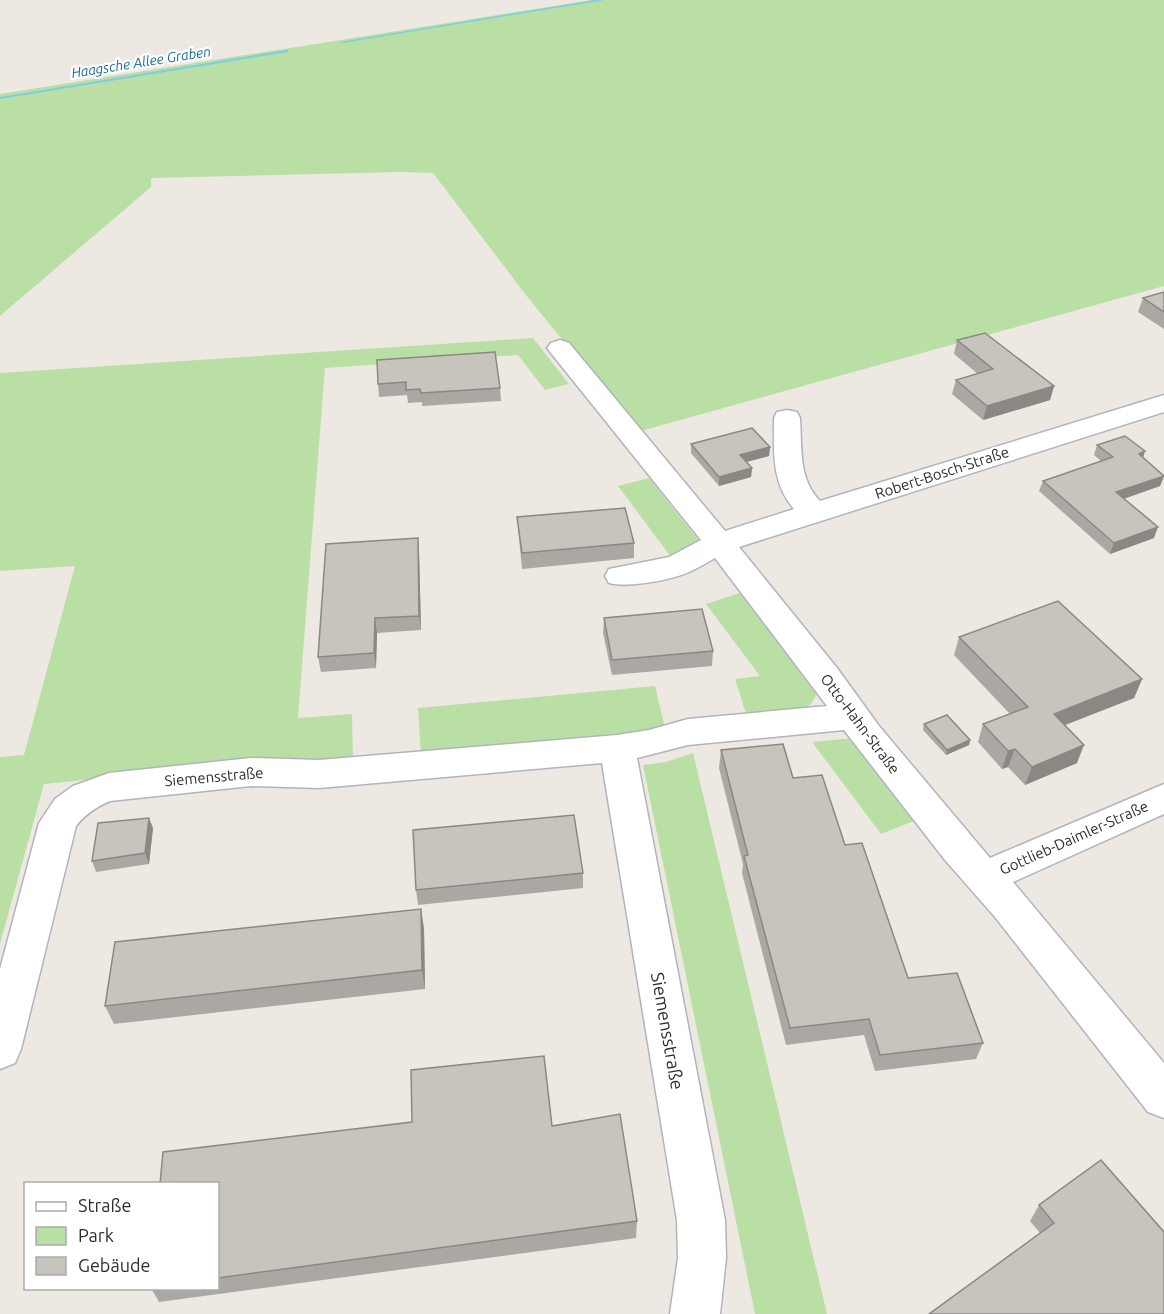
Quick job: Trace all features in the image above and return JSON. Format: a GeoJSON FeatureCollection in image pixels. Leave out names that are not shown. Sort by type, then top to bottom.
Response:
{"type":"FeatureCollection","features":[{"type":"Feature","properties":{"kind":"street","name":"Otto-Hahn-Straße"},"geometry":{"type":"LineString","coordinates":[[560,348],[719,543],[958,849],[1164,1097]]}},
{"type":"Feature","properties":{"kind":"street","name":"Robert-Bosch-Straße"},"geometry":{"type":"LineString","coordinates":[[620,576],[678,566],[719,543],[1164,403]]}},
{"type":"Feature","properties":{"kind":"street"},"geometry":{"type":"LineString","coordinates":[[788,418],[792,480],[795,490],[814,513]]}},
{"type":"Feature","properties":{"kind":"street","name":"Siemensstraße"},"geometry":{"type":"LineString","coordinates":[[0,1049],[58,823],[64,812],[91,792],[109,787],[251,772],[319,774],[617,748],[688,732],[852,716]]}},
{"type":"Feature","properties":{"kind":"street","name":"Siemensstraße"},"geometry":{"type":"LineString","coordinates":[[617,748],[701,1220],[702,1258],[695,1314]]}},
{"type":"Feature","properties":{"kind":"street","name":"Gottlieb-Daimler-Straße"},"geometry":{"type":"LineString","coordinates":[[984,878],[1164,798]]}},
{"type":"Feature","properties":{"kind":"green space"},"geometry":{"type":"Polygon","coordinates":[[[592,0],[1164,0],[1164,286],[637,432],[526,295],[433,173],[151,178],[151,187],[0,316],[0,94],[592,0]]]}},
{"type":"Feature","properties":{"kind":"green space"},"geometry":{"type":"Polygon","coordinates":[[[533,338],[569,384],[545,390],[518,355],[325,368],[298,718],[352,714],[353,761],[266,762],[44,784],[0,944],[0,757],[24,755],[75,566],[0,571],[0,373],[533,338]]]}},
{"type":"Feature","properties":{"kind":"green space"},"geometry":{"type":"Polygon","coordinates":[[[649,478],[704,547],[671,557],[618,486],[649,478]]]}},
{"type":"Feature","properties":{"kind":"green space"},"geometry":{"type":"Polygon","coordinates":[[[740,593],[816,691],[814,700],[808,706],[789,713],[747,717],[735,679],[760,676],[706,604],[740,593]]]}},
{"type":"Feature","properties":{"kind":"green space"},"geometry":{"type":"Polygon","coordinates":[[[655,686],[665,728],[650,732],[421,754],[418,708],[655,686]]]}},
{"type":"Feature","properties":{"kind":"green space"},"geometry":{"type":"Polygon","coordinates":[[[855,738],[919,819],[881,834],[812,742],[855,738]]]}},
{"type":"Feature","properties":{"kind":"green space"},"geometry":{"type":"Polygon","coordinates":[[[693,753],[827,1314],[755,1314],[643,765],[666,762],[693,753]]]}},
{"type":"Feature","properties":{"kind":"building"},"geometry":{"type":"Polygon","coordinates":[[[1164,292],[1164,312],[1143,298],[1164,292]]]}},
{"type":"Feature","properties":{"kind":"building"},"geometry":{"type":"Polygon","coordinates":[[[985,333],[1054,386],[987,406],[956,380],[993,369],[957,340],[985,333]]]}},
{"type":"Feature","properties":{"kind":"building"},"geometry":{"type":"Polygon","coordinates":[[[495,352],[500,388],[421,393],[420,389],[406,390],[406,382],[378,384],[377,360],[495,352]]]}},
{"type":"Feature","properties":{"kind":"building"},"geometry":{"type":"Polygon","coordinates":[[[752,428],[770,447],[740,455],[752,468],[719,477],[691,444],[752,428]]]}},
{"type":"Feature","properties":{"kind":"building"},"geometry":{"type":"Polygon","coordinates":[[[1125,436],[1145,451],[1139,454],[1164,476],[1116,492],[1158,527],[1114,543],[1043,481],[1113,457],[1097,445],[1125,436]]]}},
{"type":"Feature","properties":{"kind":"building"},"geometry":{"type":"Polygon","coordinates":[[[625,508],[634,543],[522,553],[517,517],[625,508]]]}},
{"type":"Feature","properties":{"kind":"building"},"geometry":{"type":"Polygon","coordinates":[[[418,538],[419,616],[375,618],[374,653],[318,657],[326,544],[418,538]]]}},
{"type":"Feature","properties":{"kind":"building"},"geometry":{"type":"Polygon","coordinates":[[[1058,601],[1142,679],[1054,714],[1084,745],[1032,767],[1015,749],[1008,751],[983,724],[1028,707],[959,637],[1058,601]]]}},
{"type":"Feature","properties":{"kind":"building"},"geometry":{"type":"Polygon","coordinates":[[[702,609],[713,651],[612,660],[604,618],[702,609]]]}},
{"type":"Feature","properties":{"kind":"building"},"geometry":{"type":"Polygon","coordinates":[[[947,715],[970,740],[947,750],[924,724],[947,715]]]}},
{"type":"Feature","properties":{"kind":"building"},"geometry":{"type":"Polygon","coordinates":[[[783,744],[793,778],[822,775],[845,845],[862,843],[908,978],[957,973],[983,1043],[880,1055],[869,1019],[790,1028],[744,856],[748,855],[721,750],[783,744]]]}},
{"type":"Feature","properties":{"kind":"building"},"geometry":{"type":"Polygon","coordinates":[[[574,815],[583,873],[416,890],[413,830],[574,815]]]}},
{"type":"Feature","properties":{"kind":"building"},"geometry":{"type":"Polygon","coordinates":[[[149,818],[145,853],[92,861],[98,823],[149,818]]]}},
{"type":"Feature","properties":{"kind":"building"},"geometry":{"type":"Polygon","coordinates":[[[421,909],[422,970],[105,1006],[115,942],[421,909]]]}},
{"type":"Feature","properties":{"kind":"building"},"geometry":{"type":"Polygon","coordinates":[[[544,1056],[552,1126],[620,1114],[637,1221],[219,1278],[219,1182],[160,1182],[163,1152],[412,1122],[411,1070],[544,1056]]]}},
{"type":"Feature","properties":{"kind":"building"},"geometry":{"type":"Polygon","coordinates":[[[1101,1160],[1164,1232],[1164,1314],[929,1314],[1054,1223],[1039,1205],[1101,1160]]]}},
{"type":"Feature","properties":{"kind":"waterway","name":"Haagsche Allee Graben"},"geometry":{"type":"LineString","coordinates":[[342,42],[603,0]]}},
{"type":"Feature","properties":{"kind":"waterway","name":"Haagsche Allee Graben"},"geometry":{"type":"LineString","coordinates":[[0,98],[286,51]]}}]}
